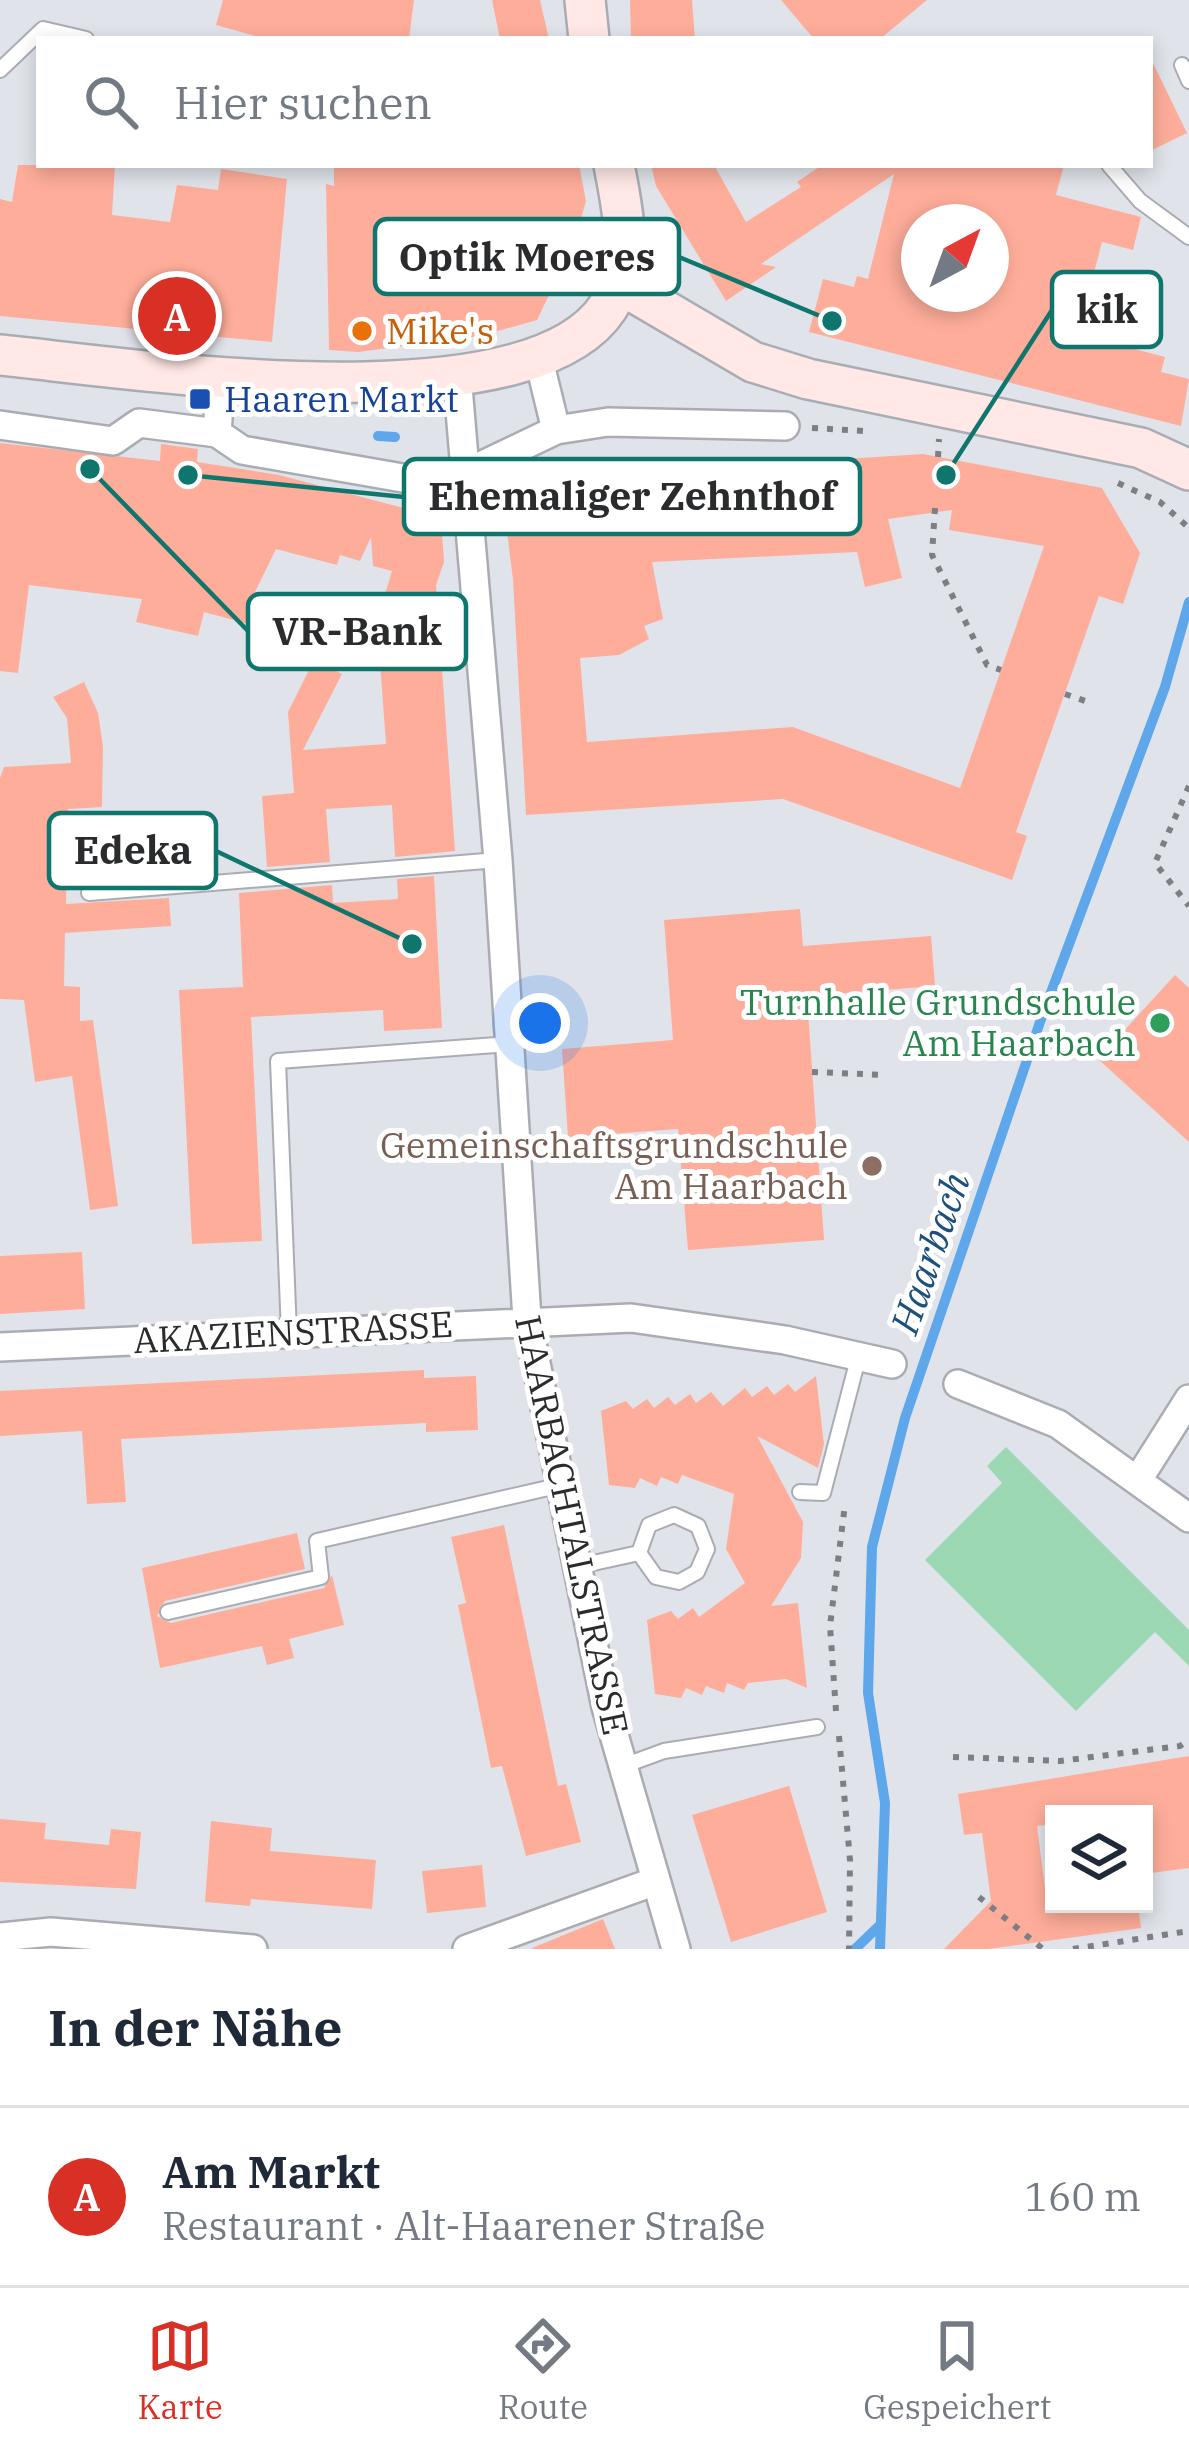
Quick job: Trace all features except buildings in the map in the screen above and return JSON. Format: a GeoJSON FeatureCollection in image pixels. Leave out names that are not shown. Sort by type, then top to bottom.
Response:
{"type":"FeatureCollection","features":[{"type":"Feature","properties":{"kind":"main road"},"geometry":{"type":"LineString","coordinates":[[584,0],[590,36]]}},
{"type":"Feature","properties":{"kind":"main road"},"geometry":{"type":"LineString","coordinates":[[0,355],[370,383],[457,375],[562,350],[586,334],[620,284],[626,232],[615,168]]}},
{"type":"Feature","properties":{"kind":"main road"},"geometry":{"type":"LineString","coordinates":[[620,284],[753,362],[808,379],[1141,448],[1189,470]]}},
{"type":"Feature","properties":{"kind":"street"},"geometry":{"type":"LineString","coordinates":[[538,356],[556,430]]}},
{"type":"Feature","properties":{"kind":"street"},"geometry":{"type":"LineString","coordinates":[[139,423],[140,367]]}},
{"type":"Feature","properties":{"kind":"street"},"geometry":{"type":"LineString","coordinates":[[217,433],[221,375]]}},
{"type":"Feature","properties":{"kind":"street","name":"HAARBACHTALSTRASSE"},"geometry":{"type":"LineString","coordinates":[[457,375],[498,860],[526,1319],[574,1567],[622,1766],[676,1949]]}},
{"type":"Feature","properties":{"kind":"street"},"geometry":{"type":"LineString","coordinates":[[0,425],[113,441],[139,423],[217,433],[242,450],[413,480],[464,474],[556,430],[672,420],[785,426]]}},
{"type":"Feature","properties":{"kind":"street","name":"AKAZIENSTRASSE"},"geometry":{"type":"LineString","coordinates":[[0,1347],[526,1319],[631,1318],[892,1364]]}},
{"type":"Feature","properties":{"kind":"street"},"geometry":{"type":"LineString","coordinates":[[958,1384],[1058,1424],[1189,1518]]}},
{"type":"Feature","properties":{"kind":"street"},"geometry":{"type":"LineString","coordinates":[[1138,1478],[1189,1399]]}},
{"type":"Feature","properties":{"kind":"street"},"geometry":{"type":"LineString","coordinates":[[467,1949],[653,1882]]}},
{"type":"Feature","properties":{"kind":"street"},"geometry":{"type":"LineString","coordinates":[[0,1937],[51,1933],[253,1949]]}},
{"type":"Feature","properties":{"kind":"lane"},"geometry":{"type":"LineString","coordinates":[[0,70],[43,29],[73,36]]}},
{"type":"Feature","properties":{"kind":"lane"},"geometry":{"type":"LineString","coordinates":[[1182,65],[1189,81]]}},
{"type":"Feature","properties":{"kind":"lane"},"geometry":{"type":"LineString","coordinates":[[1112,168],[1140,201],[1189,237]]}},
{"type":"Feature","properties":{"kind":"lane"},"geometry":{"type":"LineString","coordinates":[[89,893],[498,860]]}},
{"type":"Feature","properties":{"kind":"lane"},"geometry":{"type":"LineString","coordinates":[[289,1333],[278,1061],[509,1044]]}},
{"type":"Feature","properties":{"kind":"lane"},"geometry":{"type":"LineString","coordinates":[[800,1492],[824,1492],[859,1355]]}},
{"type":"Feature","properties":{"kind":"lane"},"geometry":{"type":"LineString","coordinates":[[168,1612],[321,1577],[316,1541],[557,1486]]}},
{"type":"Feature","properties":{"kind":"lane"},"geometry":{"type":"LineString","coordinates":[[674,1515],[698,1526],[707,1549],[698,1572],[679,1582],[656,1577],[639,1553],[649,1525],[674,1515]]}},
{"type":"Feature","properties":{"kind":"lane"},"geometry":{"type":"LineString","coordinates":[[574,1567],[639,1553]]}},
{"type":"Feature","properties":{"kind":"lane"},"geometry":{"type":"LineString","coordinates":[[622,1766],[664,1751],[817,1727]]}},
{"type":"Feature","properties":{"kind":"path"},"geometry":{"type":"LineString","coordinates":[[935,508],[932,555],[987,665],[1001,670]]}},
{"type":"Feature","properties":{"kind":"path"},"geometry":{"type":"LineString","coordinates":[[1065,694],[1091,704]]}},
{"type":"Feature","properties":{"kind":"path"},"geometry":{"type":"LineString","coordinates":[[1189,786],[1155,863],[1189,906]]}},
{"type":"Feature","properties":{"kind":"path"},"geometry":{"type":"LineString","coordinates":[[812,1072],[885,1075]]}},
{"type":"Feature","properties":{"kind":"path"},"geometry":{"type":"LineString","coordinates":[[847,1495],[837,1538],[830,1626],[850,1860],[849,1949]]}},
{"type":"Feature","properties":{"kind":"path"},"geometry":{"type":"LineString","coordinates":[[953,1757],[1060,1762],[1180,1746],[1189,1740]]}},
{"type":"Feature","properties":{"kind":"path"},"geometry":{"type":"LineString","coordinates":[[979,1897],[1043,1949]]}},
{"type":"Feature","properties":{"kind":"path"},"geometry":{"type":"LineString","coordinates":[[1073,1949],[1189,1931]]}},
{"type":"Feature","properties":{"kind":"green space"},"geometry":{"type":"Polygon","coordinates":[[[1006,1447],[1189,1630],[1189,1666],[1155,1632],[1076,1711],[925,1560],[1002,1483],[987,1466],[1006,1447]]]}},
{"type":"Feature","properties":{"kind":"waterway","name":"Haarbach"},"geometry":{"type":"LineString","coordinates":[[378,436],[395,437]]}},
{"type":"Feature","properties":{"kind":"waterway","name":"Haarbach"},"geometry":{"type":"LineString","coordinates":[[880,1949],[885,1803],[868,1693],[872,1547],[905,1418],[1040,1022],[1165,687],[1189,602]]}},
{"type":"Feature","properties":{"kind":"waterway"},"geometry":{"type":"LineString","coordinates":[[855,1949],[881,1924]]}},
{"type":"Feature","properties":{"kind":"place","name":"Am Markt"},"geometry":{"type":"Point","coordinates":[177,316]}},
{"type":"Feature","properties":{"kind":"place","name":"Optik Moeres"},"geometry":{"type":"Point","coordinates":[832,321]}},
{"type":"Feature","properties":{"kind":"place","name":"Mike's"},"geometry":{"type":"Point","coordinates":[362,331]}},
{"type":"Feature","properties":{"kind":"place","name":"Haaren Markt"},"geometry":{"type":"Point","coordinates":[200,399]}},
{"type":"Feature","properties":{"kind":"place","name":"VR-Bank"},"geometry":{"type":"Point","coordinates":[90,469]}},
{"type":"Feature","properties":{"kind":"place","name":"Ehemaliger Zehnthof"},"geometry":{"type":"Point","coordinates":[188,475]}},
{"type":"Feature","properties":{"kind":"place","name":"kik"},"geometry":{"type":"Point","coordinates":[946,475]}},
{"type":"Feature","properties":{"kind":"place","name":"Edeka"},"geometry":{"type":"Point","coordinates":[412,944]}},
{"type":"Feature","properties":{"kind":"place","name":"Turnhalle Grundschule Am Haarbach"},"geometry":{"type":"Point","coordinates":[1160,1023]}},
{"type":"Feature","properties":{"kind":"place","name":"Gemeinschaftsgrundschule Am Haarbach"},"geometry":{"type":"Point","coordinates":[872,1166]}}]}
